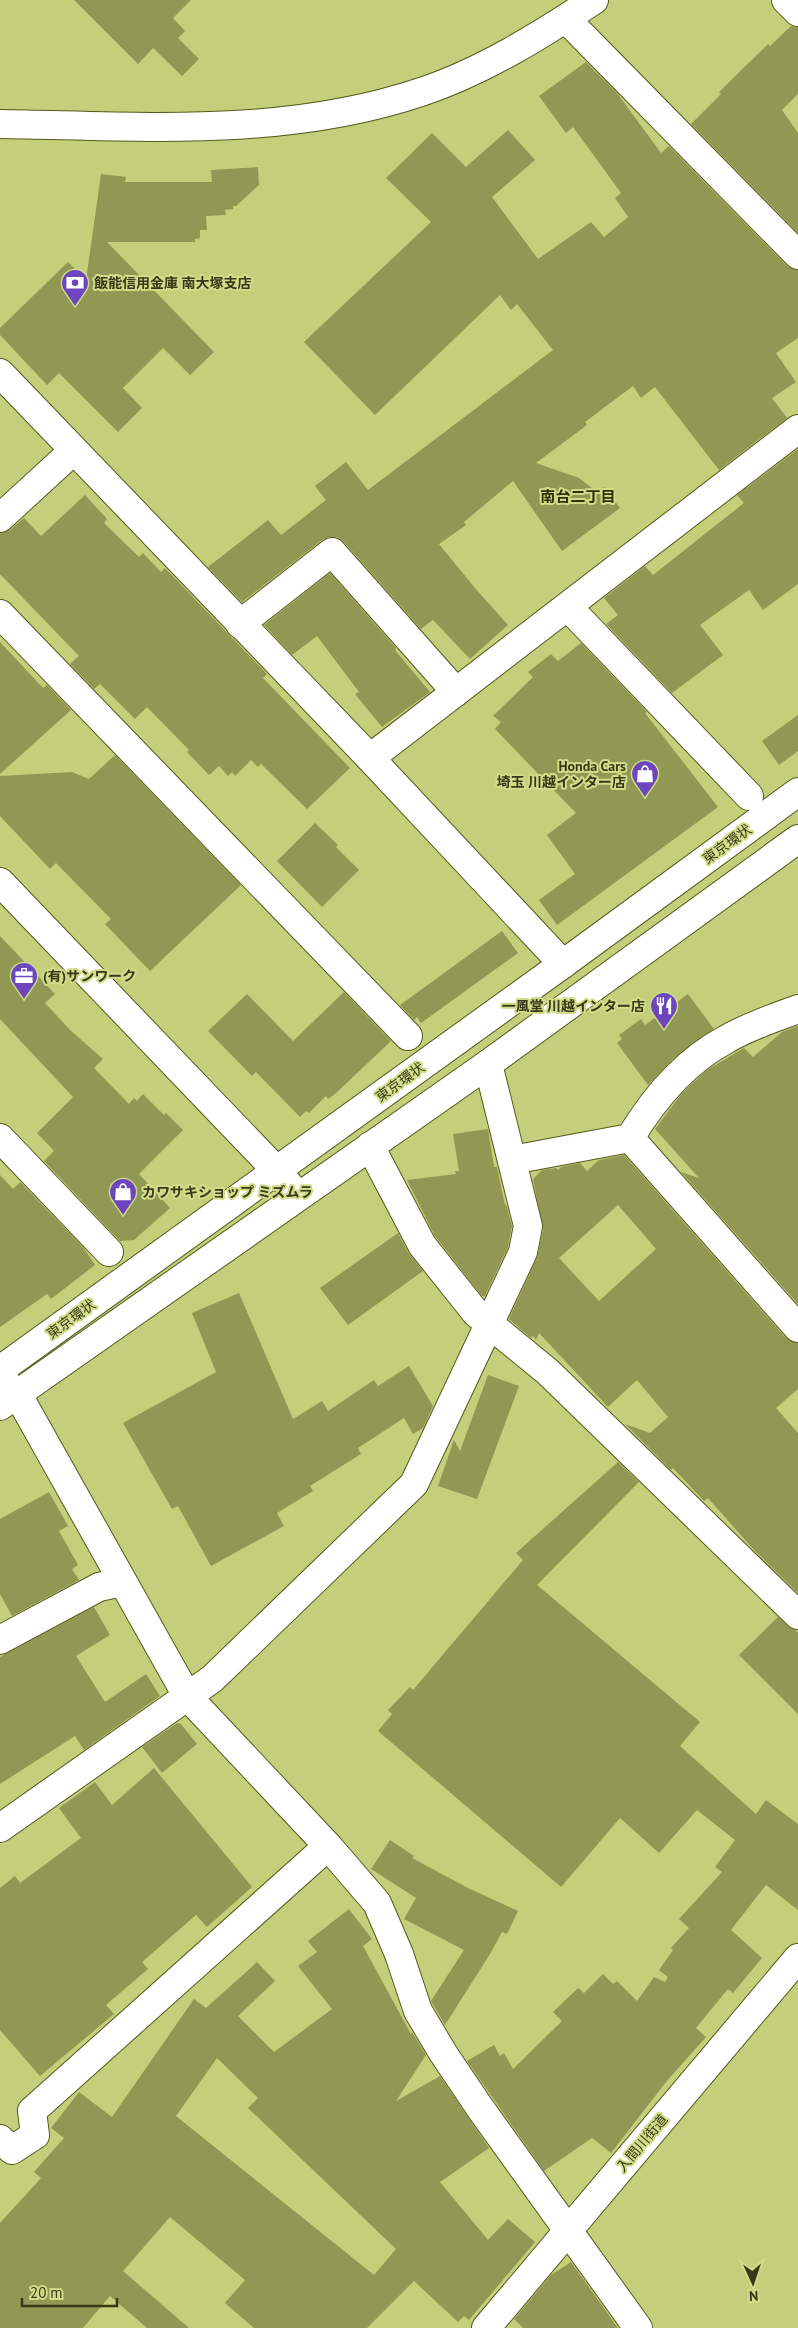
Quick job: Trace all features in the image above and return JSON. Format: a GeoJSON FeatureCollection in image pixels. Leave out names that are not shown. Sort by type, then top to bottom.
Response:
{"type":"FeatureCollection","features":[{"type":"Feature","properties":{"kind":"main road"},"geometry":{"type":"LineString","coordinates":[[0,124],[184,128],[242,126],[311,118],[421,92],[503,55],[566,19],[594,0]]}},
{"type":"Feature","properties":{"kind":"main road"},"geometry":{"type":"LineString","coordinates":[[786,0],[798,12]]}},
{"type":"Feature","properties":{"kind":"main road"},"geometry":{"type":"LineString","coordinates":[[566,19],[798,255]]}},
{"type":"Feature","properties":{"kind":"main road"},"geometry":{"type":"LineString","coordinates":[[0,373],[370,758],[563,964]]}},
{"type":"Feature","properties":{"kind":"main road"},"geometry":{"type":"LineString","coordinates":[[370,758],[798,428]]}},
{"type":"Feature","properties":{"kind":"main road"},"geometry":{"type":"LineString","coordinates":[[0,518],[73,451]]}},
{"type":"Feature","properties":{"kind":"main road"},"geometry":{"type":"LineString","coordinates":[[240,624],[332,552],[456,692]]}},
{"type":"Feature","properties":{"kind":"main road"},"geometry":{"type":"LineString","coordinates":[[568,607],[749,796]]}},
{"type":"Feature","properties":{"kind":"main road"},"geometry":{"type":"LineString","coordinates":[[0,614],[408,1036]]}},
{"type":"Feature","properties":{"kind":"main road","name":"東京環状"},"geometry":{"type":"LineString","coordinates":[[0,1370],[798,792]]}},
{"type":"Feature","properties":{"kind":"main road"},"geometry":{"type":"LineString","coordinates":[[638,2328],[480,2108],[443,2053],[418,2011],[400,1954],[377,1903],[328,1846],[187,1696],[122,1582],[6,1392],[298,1196],[488,1064],[798,839]]}},
{"type":"Feature","properties":{"kind":"main road"},"geometry":{"type":"LineString","coordinates":[[0,882],[277,1171],[298,1196]]}},
{"type":"Feature","properties":{"kind":"main road"},"geometry":{"type":"LineString","coordinates":[[512,1160],[630,1138],[648,1108],[698,1058],[726,1039],[798,1008]]}},
{"type":"Feature","properties":{"kind":"main road"},"geometry":{"type":"LineString","coordinates":[[0,1828],[212,1679],[414,1484],[523,1252],[528,1226],[488,1064]]}},
{"type":"Feature","properties":{"kind":"main road"},"geometry":{"type":"LineString","coordinates":[[0,1138],[109,1252]]}},
{"type":"Feature","properties":{"kind":"main road"},"geometry":{"type":"LineString","coordinates":[[630,1138],[798,1328]]}},
{"type":"Feature","properties":{"kind":"main road"},"geometry":{"type":"LineString","coordinates":[[370,1146],[422,1245],[476,1313],[488,1325],[548,1372],[798,1615]]}},
{"type":"Feature","properties":{"kind":"main road"},"geometry":{"type":"LineString","coordinates":[[0,1640],[99,1588],[122,1582]]}},
{"type":"Feature","properties":{"kind":"main road"},"geometry":{"type":"LineString","coordinates":[[0,2139],[12,2150],[35,2135],[32,2111],[328,1846]]}},
{"type":"Feature","properties":{"kind":"main road","name":"入間川街道"},"geometry":{"type":"LineString","coordinates":[[486,2328],[798,1958]]}},
{"type":"Feature","properties":{"kind":"building"},"geometry":{"type":"Polygon","coordinates":[[[74,0],[191,0],[173,18],[185,31],[178,38],[199,59],[182,76],[153,48],[138,64],[74,0]]]}},
{"type":"Feature","properties":{"kind":"building"},"geometry":{"type":"Polygon","coordinates":[[[791,26],[798,27],[798,94],[782,110],[798,133],[798,233],[691,124],[721,94],[719,92],[768,44],[770,46],[791,26]]]}},
{"type":"Feature","properties":{"kind":"building"},"geometry":{"type":"Polygon","coordinates":[[[586,62],[617,93],[661,153],[669,146],[787,266],[798,270],[798,338],[776,353],[796,382],[772,398],[787,418],[719,470],[655,387],[641,398],[633,386],[585,422],[587,425],[536,463],[579,478],[597,492],[604,487],[620,508],[562,551],[513,481],[464,522],[466,525],[439,544],[508,625],[470,659],[433,620],[421,629],[344,542],[337,537],[329,537],[322,540],[242,602],[208,567],[268,520],[281,535],[326,500],[315,486],[346,462],[368,490],[553,350],[517,304],[511,310],[500,295],[375,415],[304,342],[431,222],[386,178],[432,133],[466,167],[508,130],[535,160],[492,197],[538,259],[591,222],[604,237],[628,217],[615,198],[621,193],[573,127],[566,133],[539,96],[586,62]]]}},
{"type":"Feature","properties":{"kind":"building"},"geometry":{"type":"Polygon","coordinates":[[[258,167],[259,185],[236,206],[233,206],[233,209],[225,210],[226,215],[206,216],[207,230],[200,230],[200,238],[195,239],[195,242],[107,242],[214,352],[190,375],[163,348],[123,388],[142,408],[118,432],[59,373],[47,385],[0,335],[0,328],[68,262],[86,280],[101,174],[126,177],[125,182],[212,182],[211,170],[258,167]]]}},
{"type":"Feature","properties":{"kind":"building"},"geometry":{"type":"Polygon","coordinates":[[[798,449],[798,584],[763,610],[749,590],[700,625],[723,655],[672,693],[606,624],[618,615],[604,598],[645,566],[653,575],[744,503],[737,495],[798,449]]]}},
{"type":"Feature","properties":{"kind":"building"},"geometry":{"type":"Polygon","coordinates":[[[85,495],[107,519],[104,523],[139,557],[143,553],[161,572],[165,568],[267,674],[263,678],[350,768],[307,809],[261,764],[258,767],[251,760],[235,776],[232,772],[228,776],[219,766],[209,775],[187,752],[189,750],[147,707],[135,719],[100,684],[94,689],[70,664],[79,656],[0,574],[0,533],[10,530],[24,518],[41,536],[85,495]]]}},
{"type":"Feature","properties":{"kind":"building"},"geometry":{"type":"Polygon","coordinates":[[[330,573],[396,648],[395,650],[430,692],[382,727],[355,694],[359,692],[317,636],[292,655],[264,625],[330,573]]]}},
{"type":"Feature","properties":{"kind":"building"},"geometry":{"type":"Polygon","coordinates":[[[0,642],[43,688],[47,685],[71,710],[0,774],[0,642]]]}},
{"type":"Feature","properties":{"kind":"building","name":"Honda Cars 埼玉 川越インター店"},"geometry":{"type":"Polygon","coordinates":[[[581,643],[647,712],[645,713],[718,807],[557,925],[539,900],[575,874],[547,835],[576,813],[495,729],[501,722],[493,716],[533,677],[528,672],[551,654],[558,661],[581,643]]]}},
{"type":"Feature","properties":{"kind":"building"},"geometry":{"type":"Polygon","coordinates":[[[798,715],[798,751],[779,765],[762,741],[798,715]]]}},
{"type":"Feature","properties":{"kind":"building"},"geometry":{"type":"Polygon","coordinates":[[[115,755],[241,885],[150,971],[105,924],[111,919],[56,863],[50,869],[0,816],[0,776],[72,772],[89,779],[115,755]]]}},
{"type":"Feature","properties":{"kind":"building"},"geometry":{"type":"Polygon","coordinates":[[[315,823],[338,845],[336,847],[359,870],[322,907],[277,861],[315,823]]]}},
{"type":"Feature","properties":{"kind":"building"},"geometry":{"type":"Polygon","coordinates":[[[502,931],[518,953],[421,1023],[417,1017],[414,1020],[400,1005],[502,931]]]}},
{"type":"Feature","properties":{"kind":"building"},"geometry":{"type":"Polygon","coordinates":[[[0,936],[55,994],[45,1003],[70,1030],[103,1059],[94,1068],[129,1104],[134,1098],[137,1101],[143,1094],[164,1115],[166,1113],[183,1130],[139,1174],[170,1208],[134,1240],[120,1241],[44,1161],[54,1151],[37,1133],[73,1097],[0,1019],[0,936]]]}},
{"type":"Feature","properties":{"kind":"building"},"geometry":{"type":"Polygon","coordinates":[[[344,992],[391,1041],[335,1094],[328,1099],[326,1096],[309,1113],[306,1111],[300,1117],[256,1072],[252,1076],[208,1031],[247,994],[293,1041],[344,992]]]}},
{"type":"Feature","properties":{"kind":"building","name":"一風堂 川越インター店"},"geometry":{"type":"Polygon","coordinates":[[[688,994],[714,1029],[674,1058],[648,1085],[617,1043],[622,1039],[619,1035],[641,1019],[645,1025],[688,994]]]}},
{"type":"Feature","properties":{"kind":"building"},"geometry":{"type":"Polygon","coordinates":[[[798,1026],[798,1304],[681,1172],[699,1178],[655,1129],[683,1092],[707,1070],[744,1048],[753,1057],[782,1032],[798,1026]]]}},
{"type":"Feature","properties":{"kind":"building"},"geometry":{"type":"Polygon","coordinates":[[[488,1129],[494,1167],[497,1167],[505,1205],[512,1226],[508,1247],[485,1296],[482,1296],[435,1236],[407,1180],[456,1174],[455,1171],[459,1171],[453,1134],[488,1129]]]}},
{"type":"Feature","properties":{"kind":"building"},"geometry":{"type":"Polygon","coordinates":[[[624,1155],[786,1338],[798,1343],[798,1389],[776,1408],[798,1433],[798,1593],[754,1550],[708,1498],[704,1501],[673,1468],[671,1470],[625,1424],[650,1433],[668,1417],[637,1380],[608,1407],[539,1333],[536,1340],[533,1336],[531,1338],[509,1319],[537,1258],[543,1229],[533,1179],[542,1170],[556,1168],[558,1170],[561,1167],[580,1163],[587,1171],[599,1160],[624,1155]],[[618,1205],[559,1258],[599,1301],[656,1249],[618,1205]]]}},
{"type":"Feature","properties":{"kind":"building"},"geometry":{"type":"Polygon","coordinates":[[[0,1175],[13,1189],[20,1182],[83,1247],[95,1265],[51,1299],[47,1294],[0,1327],[0,1175]]]}},
{"type":"Feature","properties":{"kind":"building"},"geometry":{"type":"Polygon","coordinates":[[[398,1233],[408,1252],[423,1271],[348,1325],[320,1288],[398,1233]]]}},
{"type":"Feature","properties":{"kind":"building"},"geometry":{"type":"Polygon","coordinates":[[[239,1293],[293,1419],[322,1401],[328,1411],[374,1380],[378,1386],[409,1366],[433,1406],[423,1428],[413,1434],[404,1418],[358,1448],[361,1454],[310,1486],[313,1491],[277,1513],[284,1526],[211,1566],[178,1506],[172,1509],[123,1423],[216,1372],[192,1313],[239,1293]]]}},
{"type":"Feature","properties":{"kind":"building"},"geometry":{"type":"Polygon","coordinates":[[[488,1375],[519,1386],[477,1499],[438,1486],[454,1440],[460,1451],[488,1375]]]}},
{"type":"Feature","properties":{"kind":"building"},"geometry":{"type":"Polygon","coordinates":[[[618,1462],[639,1482],[537,1585],[700,1722],[680,1746],[756,1814],[766,1800],[798,1824],[798,1910],[766,1885],[731,1930],[762,1958],[733,1993],[728,1989],[696,2028],[706,2037],[666,2082],[611,2153],[592,2138],[544,2171],[467,2061],[494,2045],[500,2056],[504,2053],[513,2069],[562,2021],[553,2012],[578,1988],[584,1993],[603,1974],[613,1984],[617,1981],[637,2001],[654,1977],[665,1982],[668,1977],[659,1970],[673,1950],[671,1948],[689,1928],[679,1919],[722,1872],[715,1867],[735,1840],[697,1810],[659,1853],[620,1818],[561,1887],[378,1731],[392,1714],[388,1710],[410,1687],[413,1690],[523,1560],[516,1553],[618,1462]]]}},
{"type":"Feature","properties":{"kind":"building"},"geometry":{"type":"Polygon","coordinates":[[[49,1492],[68,1526],[59,1531],[78,1565],[72,1569],[79,1580],[12,1616],[0,1594],[0,1519],[49,1492]]]}},
{"type":"Feature","properties":{"kind":"building"},"geometry":{"type":"Polygon","coordinates":[[[94,1607],[110,1635],[76,1656],[105,1702],[146,1674],[160,1696],[84,1750],[75,1736],[0,1784],[0,1657],[94,1607]]]}},
{"type":"Feature","properties":{"kind":"building"},"geometry":{"type":"Polygon","coordinates":[[[778,1617],[798,1632],[798,1714],[739,1655],[778,1617]]]}},
{"type":"Feature","properties":{"kind":"building"},"geometry":{"type":"Polygon","coordinates":[[[177,1723],[181,1724],[197,1744],[162,1773],[142,1747],[177,1723]]]}},
{"type":"Feature","properties":{"kind":"building"},"geometry":{"type":"Polygon","coordinates":[[[154,1768],[252,1887],[207,1927],[196,1915],[142,1962],[148,1969],[106,2005],[114,2014],[40,2076],[0,2030],[0,1888],[15,1876],[20,1883],[81,1838],[59,1808],[95,1782],[112,1805],[154,1768]]]}},
{"type":"Feature","properties":{"kind":"building"},"geometry":{"type":"Polygon","coordinates":[[[390,1840],[414,1856],[412,1858],[468,1888],[518,1911],[507,1934],[502,1932],[445,2025],[431,2001],[464,1950],[404,1919],[416,1898],[371,1869],[390,1840]]]}},
{"type":"Feature","properties":{"kind":"building"},"geometry":{"type":"Polygon","coordinates":[[[349,1909],[372,1939],[363,1946],[411,2034],[412,2032],[426,2055],[396,2101],[440,2076],[489,2148],[440,2182],[488,2240],[508,2219],[535,2242],[469,2320],[464,2316],[458,2322],[414,2281],[367,2328],[254,2328],[225,2303],[245,2280],[170,2217],[123,2271],[189,2328],[147,2328],[110,2296],[83,2328],[0,2328],[0,2223],[41,2178],[34,2172],[64,2138],[51,2128],[79,2092],[112,2117],[194,1999],[206,2008],[257,1962],[275,1981],[238,2016],[274,2052],[332,2009],[298,1966],[317,1952],[308,1941],[349,1909]],[[217,2058],[176,2116],[374,2275],[396,2249],[248,2108],[258,2098],[217,2058]]]}},
{"type":"Feature","properties":{"kind":"building"},"geometry":{"type":"Polygon","coordinates":[[[571,2262],[618,2328],[523,2328],[514,2319],[551,2275],[571,2262]]]}},
{"type":"Feature","properties":{"kind":"place","name":"飯能信用金庫 南大塚支店"},"geometry":{"type":"Point","coordinates":[75,307]}},
{"type":"Feature","properties":{"kind":"place","name":"Honda Cars 埼玉 川越インター店"},"geometry":{"type":"Point","coordinates":[645,798]}},
{"type":"Feature","properties":{"kind":"place","name":"(有)サンワーク"},"geometry":{"type":"Point","coordinates":[24,1000]}},
{"type":"Feature","properties":{"kind":"place","name":"一風堂 川越インター店"},"geometry":{"type":"Point","coordinates":[664,1030]}},
{"type":"Feature","properties":{"kind":"place","name":"カワサキショップ ミズムラ"},"geometry":{"type":"Point","coordinates":[123,1216]}},
{"type":"Feature","properties":{"kind":"district","name":"南台二丁目"},"geometry":{"type":"Point","coordinates":[578,496]}}]}
